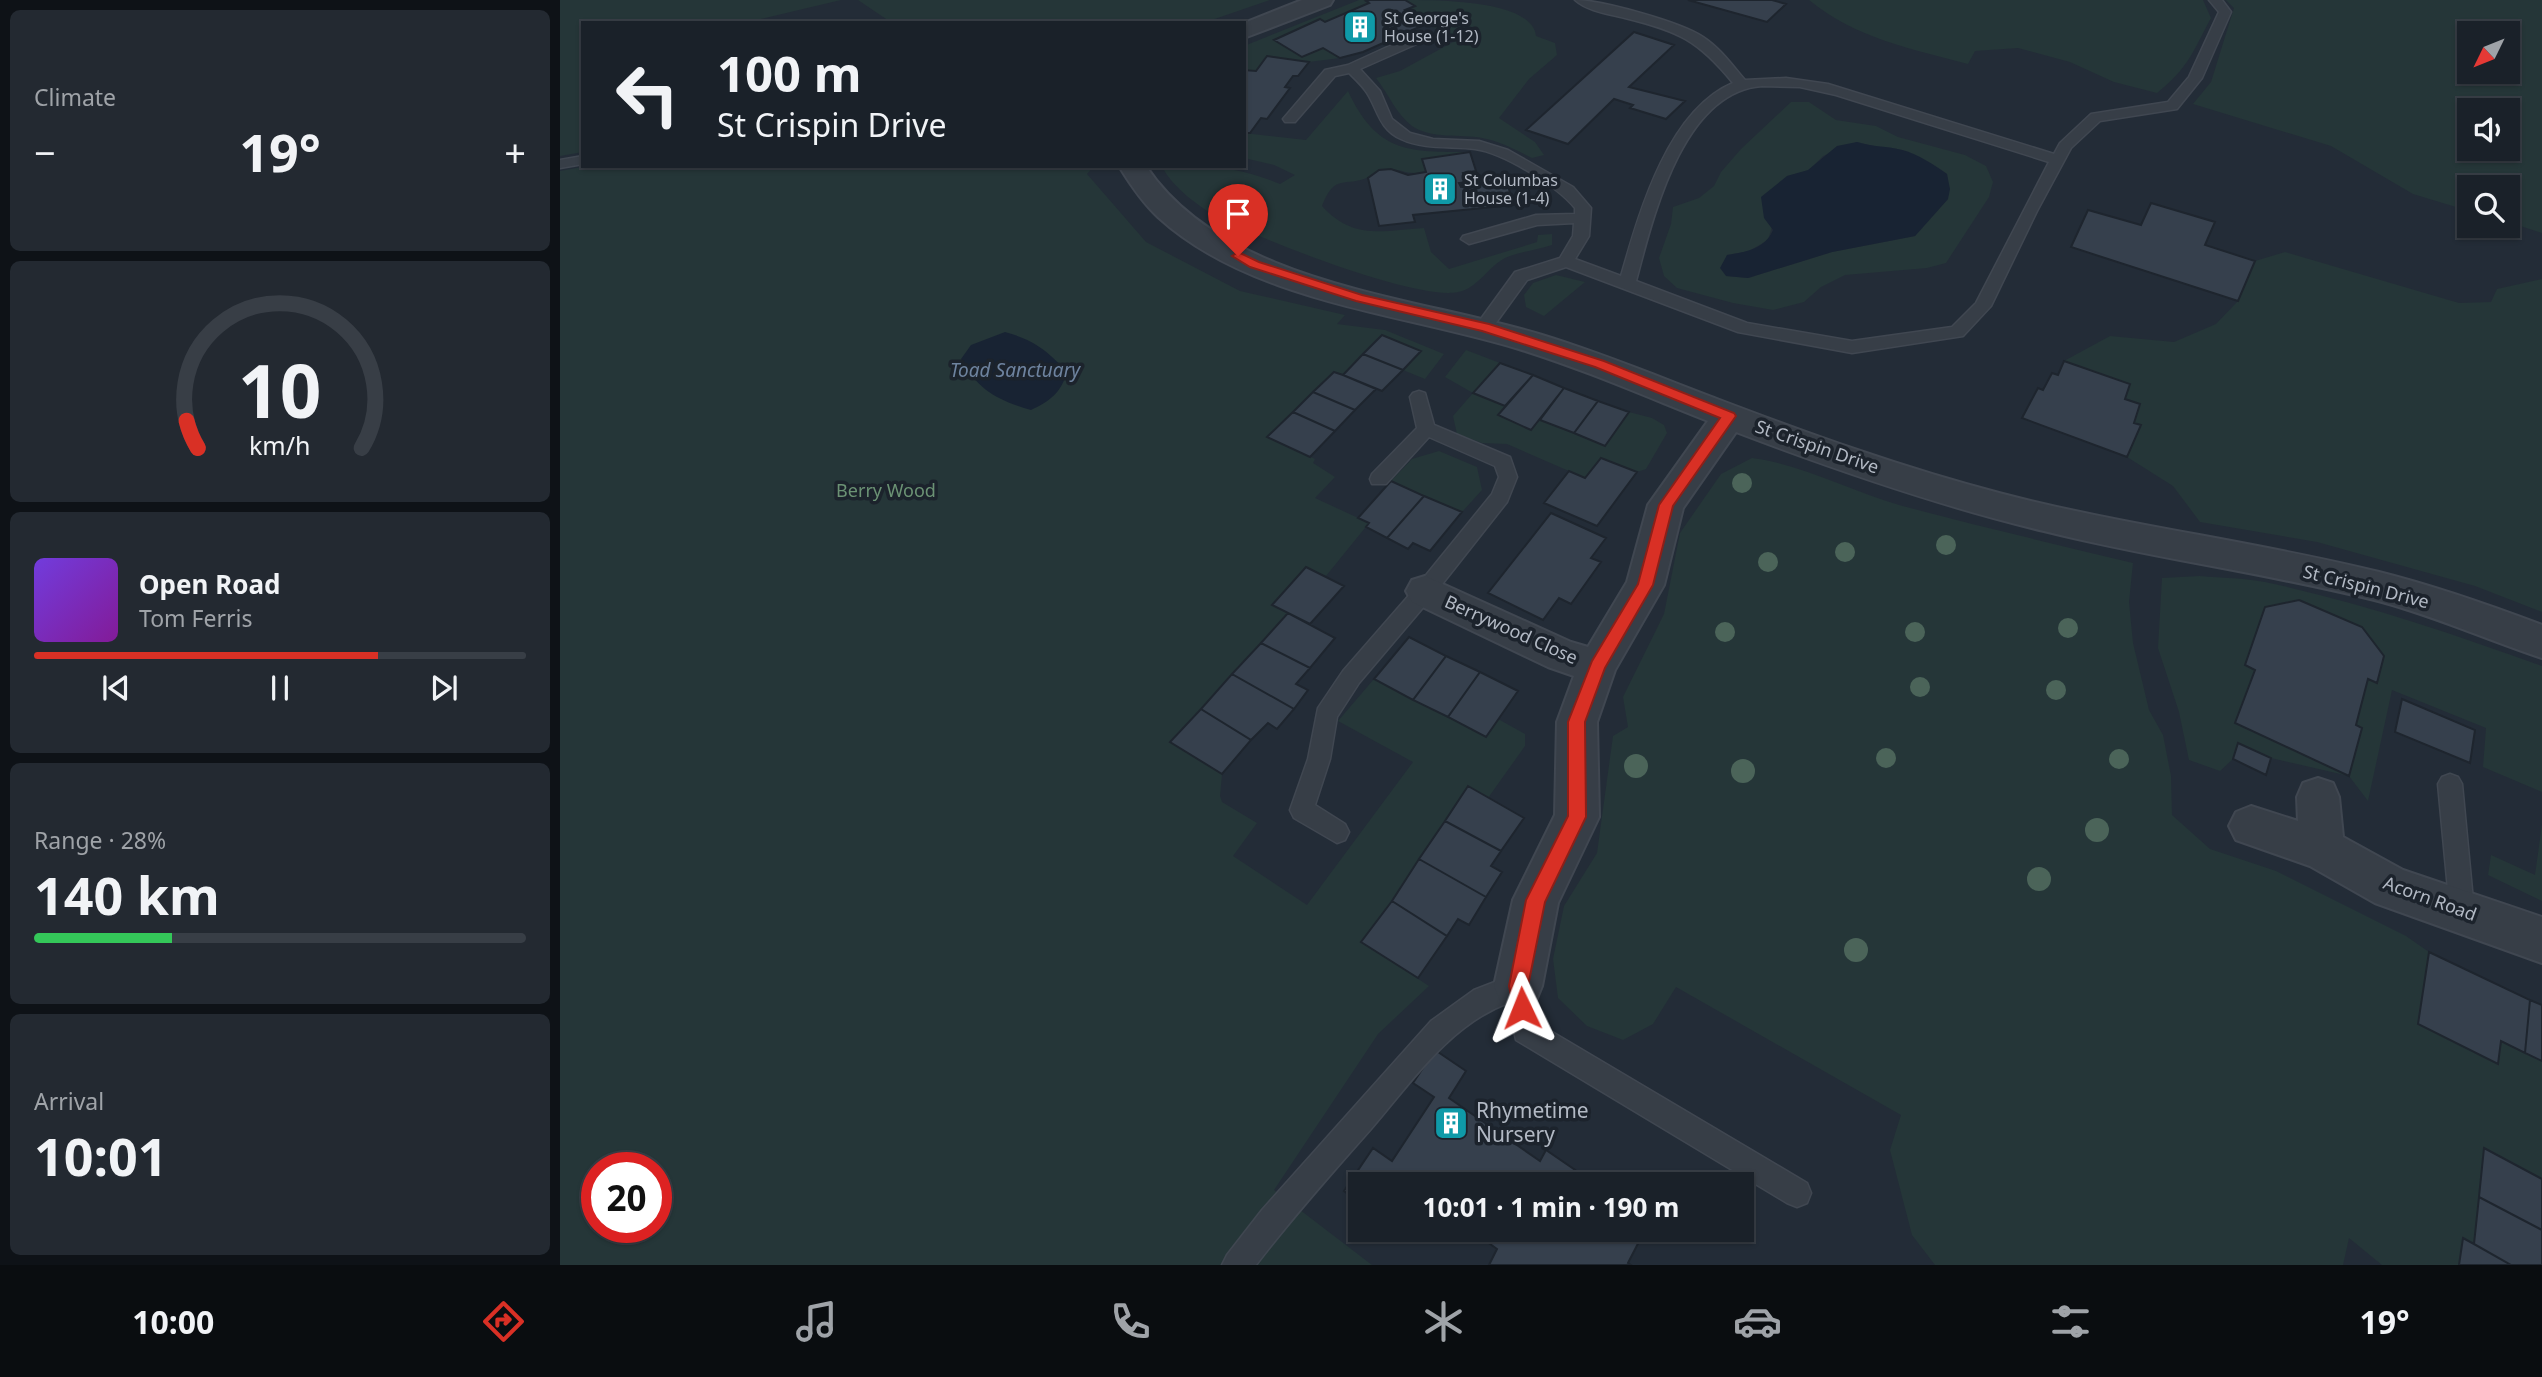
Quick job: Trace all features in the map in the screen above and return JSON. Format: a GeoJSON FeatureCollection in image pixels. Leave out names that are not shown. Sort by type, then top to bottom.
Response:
{"type":"FeatureCollection","features":[{"type":"Feature","properties":{"kind":"street"},"geometry":{"type":"LineString","coordinates":[[1246,29],[1322,0]]}},
{"type":"Feature","properties":{"kind":"street","name":"St Crispin Drive"},"geometry":{"type":"LineString","coordinates":[[1133,168],[1145,186],[1169,212],[1204,239],[1254,265],[1360,298],[1484,327],[1600,364],[1729,416],[1870,466],[2000,507],[2358,582],[2468,613],[2542,642]]}},
{"type":"Feature","properties":{"kind":"street","name":"Berrywood Close"},"geometry":{"type":"LineString","coordinates":[[1518,986],[1536,900],[1577,817],[1577,722],[1597,666],[1646,585],[1666,505],[1729,416]]}},
{"type":"Feature","properties":{"kind":"street","name":"Berrywood Close"},"geometry":{"type":"LineString","coordinates":[[1426,591],[1562,656],[1597,666]]}},
{"type":"Feature","properties":{"kind":"street"},"geometry":{"type":"LineString","coordinates":[[2318,797],[2322,849]]}},
{"type":"Feature","properties":{"kind":"street","name":"Acorn Road"},"geometry":{"type":"LineString","coordinates":[[2252,826],[2322,849],[2391,888],[2542,940]]}},
{"type":"Feature","properties":{"kind":"lane"},"geometry":{"type":"LineString","coordinates":[[1581,0],[1605,11],[1665,24],[1698,39],[1742,85]]}},
{"type":"Feature","properties":{"kind":"lane"},"geometry":{"type":"LineString","coordinates":[[1484,327],[1521,276],[1566,261],[1744,327],[1852,347],[1957,332],[1983,306],[2065,146],[2096,117],[2172,106],[2195,78],[2225,12],[2215,0]]}},
{"type":"Feature","properties":{"kind":"lane"},"geometry":{"type":"LineString","coordinates":[[1290,119],[1330,73],[1352,68],[1426,35]]}},
{"type":"Feature","properties":{"kind":"lane"},"geometry":{"type":"LineString","coordinates":[[1352,68],[1373,92],[1386,121],[1405,136],[1433,143],[1479,145],[1503,153],[1568,190],[1583,208],[1583,218],[1581,236],[1566,261]]}},
{"type":"Feature","properties":{"kind":"lane"},"geometry":{"type":"LineString","coordinates":[[1627,284],[1651,197],[1667,159],[1692,125],[1726,91],[1742,85],[1788,82],[1837,91],[2058,160]]}},
{"type":"Feature","properties":{"kind":"lane"},"geometry":{"type":"LineString","coordinates":[[560,164],[581,160]]}},
{"type":"Feature","properties":{"kind":"lane"},"geometry":{"type":"LineString","coordinates":[[1469,239],[1536,220],[1583,218]]}},
{"type":"Feature","properties":{"kind":"lane"},"geometry":{"type":"LineString","coordinates":[[1419,397],[1426,429]]}},
{"type":"Feature","properties":{"kind":"lane"},"geometry":{"type":"LineString","coordinates":[[1379,479],[1426,429]]}},
{"type":"Feature","properties":{"kind":"lane"},"geometry":{"type":"LineString","coordinates":[[1337,832],[1302,810],[1319,758],[1326,715],[1351,677],[1426,591],[1500,496],[1508,477],[1503,463],[1494,457],[1426,429]]}},
{"type":"Feature","properties":{"kind":"lane"},"geometry":{"type":"LineString","coordinates":[[2450,784],[2462,911]]}},
{"type":"Feature","properties":{"kind":"lane"},"geometry":{"type":"LineString","coordinates":[[1237,1265],[1272,1220],[1440,1030],[1483,999],[1518,986],[1525,1031],[1797,1194]]}},
{"type":"Feature","properties":{"kind":"green space"},"geometry":{"type":"Polygon","coordinates":[[[560,0],[841,0],[752,21],[581,21],[581,152],[560,156],[560,0]]]}},
{"type":"Feature","properties":{"kind":"green space"},"geometry":{"type":"Polygon","coordinates":[[[858,0],[1270,0],[1209,21],[889,21],[858,0]]]}},
{"type":"Feature","properties":{"kind":"green space"},"geometry":{"type":"Polygon","coordinates":[[[1359,0],[1370,0],[1367,1],[1369,3],[1325,22],[1320,19],[1275,41],[1302,57],[1323,48],[1340,58],[1309,62],[1268,56],[1256,71],[1246,70],[1246,45],[1359,0]]]}},
{"type":"Feature","properties":{"kind":"green space"},"geometry":{"type":"Polygon","coordinates":[[[1405,0],[1482,4],[1502,9],[1519,15],[1531,24],[1536,36],[1555,43],[1557,55],[1529,79],[1499,118],[1535,142],[1544,155],[1532,158],[1489,139],[1428,133],[1412,126],[1401,116],[1376,78],[1400,71],[1455,41],[1405,10],[1405,0]]]}},
{"type":"Feature","properties":{"kind":"green space"},"geometry":{"type":"Polygon","coordinates":[[[1809,0],[2203,0],[2211,18],[2183,67],[2157,93],[2114,82],[2070,62],[2018,48],[1975,51],[1968,64],[1926,53],[1885,41],[1845,24],[1809,0]]]}},
{"type":"Feature","properties":{"kind":"green space"},"geometry":{"type":"Polygon","coordinates":[[[2226,0],[2542,0],[2542,233],[2520,226],[2520,175],[2457,175],[2457,207],[2413,194],[2331,146],[2193,104],[2211,82],[2234,8],[2226,0]]]}},
{"type":"Feature","properties":{"kind":"green space"},"geometry":{"type":"Polygon","coordinates":[[[1348,91],[1371,127],[1383,138],[1397,145],[1429,151],[1470,152],[1422,159],[1426,172],[1386,169],[1361,180],[1341,183],[1331,189],[1322,206],[1334,217],[1357,229],[1381,231],[1424,228],[1431,252],[1449,269],[1537,242],[1538,235],[1552,234],[1552,245],[1505,258],[1465,290],[1438,292],[1410,287],[1340,267],[1221,219],[1196,203],[1172,182],[1163,168],[1222,168],[1280,184],[1295,175],[1274,165],[1246,158],[1246,133],[1306,140],[1348,91]]]}},
{"type":"Feature","properties":{"kind":"green space"},"geometry":{"type":"Polygon","coordinates":[[[1791,102],[1809,102],[1836,120],[1876,126],[1898,137],[1965,155],[1986,166],[1993,182],[1989,197],[1946,263],[1927,268],[1845,275],[1821,287],[1804,302],[1773,310],[1733,303],[1677,288],[1664,276],[1659,258],[1671,224],[1673,207],[1699,198],[1714,186],[1721,172],[1741,149],[1791,102]],[[1857,142],[1823,156],[1808,171],[1787,176],[1768,240],[1749,251],[1727,255],[1726,276],[1748,278],[1832,252],[1915,236],[1948,199],[1947,174],[1908,152],[1857,142]]]}},
{"type":"Feature","properties":{"kind":"green space","name":"Berry Wood"},"geometry":{"type":"Polygon","coordinates":[[[581,167],[1092,168],[1087,174],[1146,242],[1240,291],[1345,315],[1337,324],[1385,330],[1444,354],[1425,379],[1403,370],[1420,351],[1382,335],[1343,375],[1334,372],[1268,436],[1315,459],[1313,463],[1335,477],[1315,498],[1369,523],[1326,576],[1306,567],[1272,604],[1288,613],[1171,742],[1222,774],[1222,802],[1257,823],[1233,856],[1307,905],[1413,762],[1338,721],[1374,679],[1413,700],[1498,719],[1525,734],[1525,746],[1488,798],[1468,787],[1392,901],[1361,942],[1429,986],[1378,1034],[1274,1190],[1372,1265],[560,1265],[560,171],[581,167]]]}},
{"type":"Feature","properties":{"kind":"green space"},"geometry":{"type":"Polygon","coordinates":[[[2285,252],[2459,303],[2491,302],[2497,289],[2542,279],[2542,612],[2475,586],[2317,542],[2200,522],[2173,486],[2127,457],[2141,426],[2134,423],[2140,404],[2125,399],[2129,384],[2064,361],[2110,336],[2174,342],[2216,324],[2238,301],[2255,261],[2285,252]]]}},
{"type":"Feature","properties":{"kind":"green space"},"geometry":{"type":"Polygon","coordinates":[[[1556,275],[1585,282],[1544,316],[1526,307],[1524,295],[1533,283],[1556,275]]]}},
{"type":"Feature","properties":{"kind":"green space"},"geometry":{"type":"Polygon","coordinates":[[[1466,350],[1500,363],[1474,393],[1505,406],[1498,415],[1531,430],[1540,420],[1605,446],[1629,412],[1652,418],[1664,425],[1667,433],[1646,469],[1637,472],[1602,458],[1585,478],[1507,444],[1482,443],[1457,434],[1453,416],[1473,393],[1445,377],[1466,350]]]}},
{"type":"Feature","properties":{"kind":"green space"},"geometry":{"type":"Polygon","coordinates":[[[1439,451],[1477,467],[1482,490],[1462,512],[1391,481],[1412,459],[1439,451]]]}},
{"type":"Feature","properties":{"kind":"green space"},"geometry":{"type":"Polygon","coordinates":[[[1752,458],[1807,472],[1899,505],[2133,563],[2129,602],[2133,643],[2149,710],[2163,735],[2171,776],[2172,815],[2210,849],[2276,871],[2406,936],[2429,952],[2419,1024],[2501,1041],[2542,1061],[2542,1179],[2485,1148],[2474,1244],[2463,1238],[2459,1265],[2382,1265],[2349,1238],[2343,1265],[1935,1265],[1912,1235],[1890,1150],[1901,1115],[1676,987],[1653,1024],[1623,1040],[1587,1026],[1558,998],[1553,959],[1564,906],[1597,853],[1613,736],[1628,727],[1623,697],[1664,614],[1680,533],[1721,474],[1752,458]]]}},
{"type":"Feature","properties":{"kind":"green space"},"geometry":{"type":"Polygon","coordinates":[[[2200,576],[2241,579],[2300,590],[2405,619],[2542,666],[2542,792],[2483,767],[2486,728],[2392,690],[2368,801],[2349,776],[2271,758],[2239,743],[2233,759],[2220,771],[2189,760],[2179,712],[2158,648],[2162,578],[2200,576]],[[2299,600],[2266,607],[2245,665],[2255,670],[2235,723],[2349,776],[2362,728],[2356,725],[2368,679],[2384,657],[2362,627],[2299,600]]]}},
{"type":"Feature","properties":{"kind":"green space"},"geometry":{"type":"Polygon","coordinates":[[[2542,824],[2542,901],[2488,875],[2491,855],[2535,875],[2542,824]]]}},
{"type":"Feature","properties":{"kind":"water"},"geometry":{"type":"Polygon","coordinates":[[[1857,142],[1914,154],[1947,174],[1950,189],[1948,199],[1915,236],[1832,252],[1748,278],[1726,276],[1720,268],[1727,255],[1748,251],[1760,245],[1773,230],[1764,218],[1761,197],[1787,176],[1808,170],[1837,146],[1857,142]]]}},
{"type":"Feature","properties":{"kind":"water","name":"Toad Sanctuary"},"geometry":{"type":"Polygon","coordinates":[[[1005,332],[1039,347],[1067,372],[1062,386],[1054,396],[1031,410],[998,398],[974,379],[961,359],[971,345],[1005,332]]]}},
{"type":"Feature","properties":{"kind":"building","name":"St George's House (1-12)"},"geometry":{"type":"Polygon","coordinates":[[[1405,0],[1415,6],[1405,10],[1426,24],[1363,52],[1340,58],[1323,48],[1302,57],[1274,40],[1320,19],[1325,22],[1369,3],[1366,1],[1405,0]]]}},
{"type":"Feature","properties":{"kind":"building"},"geometry":{"type":"Polygon","coordinates":[[[1688,0],[1772,0],[1786,4],[1767,22],[1688,0]]]}},
{"type":"Feature","properties":{"kind":"building"},"geometry":{"type":"Polygon","coordinates":[[[1634,32],[1674,45],[1629,87],[1685,101],[1666,119],[1630,108],[1633,105],[1614,99],[1568,144],[1526,130],[1634,32]]]}},
{"type":"Feature","properties":{"kind":"building"},"geometry":{"type":"Polygon","coordinates":[[[1267,56],[1309,62],[1298,76],[1293,76],[1285,87],[1290,88],[1267,119],[1261,118],[1250,133],[1246,133],[1246,70],[1256,71],[1267,56]]]}},
{"type":"Feature","properties":{"kind":"building","name":"St Columbas House (1-4)"},"geometry":{"type":"Polygon","coordinates":[[[1470,152],[1476,171],[1463,173],[1467,182],[1459,183],[1461,187],[1506,180],[1514,205],[1413,215],[1415,222],[1379,226],[1368,178],[1379,170],[1391,169],[1408,175],[1426,172],[1422,159],[1470,152]]]}},
{"type":"Feature","properties":{"kind":"building"},"geometry":{"type":"Polygon","coordinates":[[[2151,203],[2215,222],[2205,245],[2255,261],[2238,301],[2071,247],[2088,210],[2141,225],[2151,203]]]}},
{"type":"Feature","properties":{"kind":"building"},"geometry":{"type":"Polygon","coordinates":[[[1382,335],[1421,351],[1403,370],[1363,354],[1382,335]]]}},
{"type":"Feature","properties":{"kind":"building"},"geometry":{"type":"Polygon","coordinates":[[[1363,354],[1403,370],[1382,391],[1343,375],[1363,354]]]}},
{"type":"Feature","properties":{"kind":"building"},"geometry":{"type":"Polygon","coordinates":[[[2064,361],[2130,384],[2125,399],[2140,404],[2134,423],[2141,425],[2127,457],[2022,418],[2038,388],[2043,390],[2052,373],[2058,375],[2064,361]]]}},
{"type":"Feature","properties":{"kind":"building"},"geometry":{"type":"Polygon","coordinates":[[[1500,363],[1533,375],[1505,406],[1473,393],[1500,363]]]}},
{"type":"Feature","properties":{"kind":"building"},"geometry":{"type":"Polygon","coordinates":[[[1334,372],[1376,389],[1355,410],[1313,392],[1334,372]]]}},
{"type":"Feature","properties":{"kind":"building"},"geometry":{"type":"Polygon","coordinates":[[[1533,375],[1564,388],[1531,430],[1498,415],[1533,375]]]}},
{"type":"Feature","properties":{"kind":"building"},"geometry":{"type":"Polygon","coordinates":[[[1564,388],[1598,401],[1574,433],[1540,420],[1564,388]]]}},
{"type":"Feature","properties":{"kind":"building"},"geometry":{"type":"Polygon","coordinates":[[[1313,392],[1355,410],[1335,431],[1293,412],[1313,392]]]}},
{"type":"Feature","properties":{"kind":"building"},"geometry":{"type":"Polygon","coordinates":[[[1598,401],[1629,412],[1605,446],[1574,433],[1598,401]]]}},
{"type":"Feature","properties":{"kind":"building"},"geometry":{"type":"Polygon","coordinates":[[[1293,412],[1335,431],[1310,457],[1267,437],[1293,412]]]}},
{"type":"Feature","properties":{"kind":"building"},"geometry":{"type":"Polygon","coordinates":[[[1601,458],[1637,472],[1597,526],[1544,503],[1569,471],[1585,478],[1601,458]]]}},
{"type":"Feature","properties":{"kind":"building"},"geometry":{"type":"Polygon","coordinates":[[[1391,481],[1424,496],[1387,538],[1366,527],[1369,523],[1358,518],[1391,481]]]}},
{"type":"Feature","properties":{"kind":"building"},"geometry":{"type":"Polygon","coordinates":[[[1424,496],[1462,512],[1430,551],[1413,543],[1408,549],[1387,538],[1424,496]]]}},
{"type":"Feature","properties":{"kind":"building"},"geometry":{"type":"Polygon","coordinates":[[[1551,513],[1606,538],[1591,558],[1601,562],[1571,604],[1559,598],[1543,620],[1488,593],[1551,513]]]}},
{"type":"Feature","properties":{"kind":"building"},"geometry":{"type":"Polygon","coordinates":[[[1306,567],[1344,586],[1310,624],[1272,605],[1306,567]]]}},
{"type":"Feature","properties":{"kind":"building"},"geometry":{"type":"Polygon","coordinates":[[[2299,600],[2362,627],[2384,656],[2377,683],[2368,679],[2356,725],[2362,728],[2349,776],[2235,723],[2255,670],[2245,665],[2265,607],[2299,600]]]}},
{"type":"Feature","properties":{"kind":"building"},"geometry":{"type":"Polygon","coordinates":[[[1288,613],[1335,638],[1310,668],[1261,643],[1288,613]]]}},
{"type":"Feature","properties":{"kind":"building"},"geometry":{"type":"Polygon","coordinates":[[[1409,637],[1446,656],[1413,700],[1374,679],[1409,637]]]}},
{"type":"Feature","properties":{"kind":"building"},"geometry":{"type":"Polygon","coordinates":[[[1261,643],[1310,668],[1296,684],[1308,690],[1294,709],[1232,674],[1261,643]]]}},
{"type":"Feature","properties":{"kind":"building"},"geometry":{"type":"Polygon","coordinates":[[[1446,656],[1480,672],[1448,717],[1413,700],[1446,656]]]}},
{"type":"Feature","properties":{"kind":"building"},"geometry":{"type":"Polygon","coordinates":[[[1480,672],[1518,691],[1486,737],[1448,717],[1480,672]]]}},
{"type":"Feature","properties":{"kind":"building"},"geometry":{"type":"Polygon","coordinates":[[[1232,674],[1294,709],[1277,729],[1268,723],[1251,740],[1201,709],[1232,674]]]}},
{"type":"Feature","properties":{"kind":"building"},"geometry":{"type":"Polygon","coordinates":[[[2402,699],[2475,730],[2470,763],[2395,732],[2402,699]]]}},
{"type":"Feature","properties":{"kind":"building"},"geometry":{"type":"Polygon","coordinates":[[[1201,709],[1251,740],[1222,774],[1170,742],[1201,709]]]}},
{"type":"Feature","properties":{"kind":"building"},"geometry":{"type":"Polygon","coordinates":[[[2238,743],[2271,758],[2266,775],[2233,759],[2238,743]]]}},
{"type":"Feature","properties":{"kind":"building"},"geometry":{"type":"Polygon","coordinates":[[[1468,786],[1524,818],[1501,851],[1445,821],[1468,786]]]}},
{"type":"Feature","properties":{"kind":"building"},"geometry":{"type":"Polygon","coordinates":[[[1445,821],[1501,851],[1491,866],[1502,872],[1486,897],[1419,859],[1445,821]]]}},
{"type":"Feature","properties":{"kind":"building"},"geometry":{"type":"Polygon","coordinates":[[[1419,859],[1486,897],[1469,925],[1458,919],[1447,936],[1392,901],[1419,859]]]}},
{"type":"Feature","properties":{"kind":"building"},"geometry":{"type":"Polygon","coordinates":[[[1392,901],[1447,936],[1418,978],[1361,942],[1392,901]]]}},
{"type":"Feature","properties":{"kind":"building"},"geometry":{"type":"Polygon","coordinates":[[[2429,952],[2530,1000],[2525,1053],[2501,1041],[2498,1064],[2418,1024],[2429,952]]]}},
{"type":"Feature","properties":{"kind":"building"},"geometry":{"type":"Polygon","coordinates":[[[2530,1000],[2542,1005],[2542,1061],[2525,1053],[2530,1000]]]}},
{"type":"Feature","properties":{"kind":"building","name":"Rhymetime Nursery"},"geometry":{"type":"Polygon","coordinates":[[[1435,1050],[1466,1071],[1449,1098],[1540,1161],[1546,1150],[1578,1172],[1357,1172],[1373,1148],[1392,1161],[1434,1097],[1413,1083],[1435,1050]]]}},
{"type":"Feature","properties":{"kind":"building"},"geometry":{"type":"Polygon","coordinates":[[[2484,1148],[2542,1179],[2542,1230],[2479,1197],[2484,1148]]]}},
{"type":"Feature","properties":{"kind":"building"},"geometry":{"type":"Polygon","coordinates":[[[2479,1197],[2542,1230],[2542,1265],[2511,1265],[2474,1244],[2479,1197]]]}},
{"type":"Feature","properties":{"kind":"building"},"geometry":{"type":"Polygon","coordinates":[[[2463,1238],[2474,1244],[2511,1265],[2459,1265],[2463,1238]]]}},
{"type":"Feature","properties":{"kind":"building"},"geometry":{"type":"Polygon","coordinates":[[[1487,1242],[1639,1242],[1628,1263],[1631,1265],[1489,1265],[1497,1249],[1487,1242]]]}},
{"type":"Feature","properties":{"kind":"place","name":"St George's House (1-12)"},"geometry":{"type":"Point","coordinates":[1360,27]}},
{"type":"Feature","properties":{"kind":"place","name":"St Columbas House (1-4)"},"geometry":{"type":"Point","coordinates":[1440,189]}},
{"type":"Feature","properties":{"kind":"place","name":"Rhymetime Nursery"},"geometry":{"type":"Point","coordinates":[1451,1123]}},
{"type":"Feature","properties":{"kind":"route"},"geometry":{"type":"LineString","coordinates":[[1238,256],[1254,265],[1360,298],[1484,327],[1600,364],[1729,416],[1666,505],[1646,585],[1597,666],[1577,722],[1577,817],[1536,900],[1518,986],[1522,1008]]}}]}
